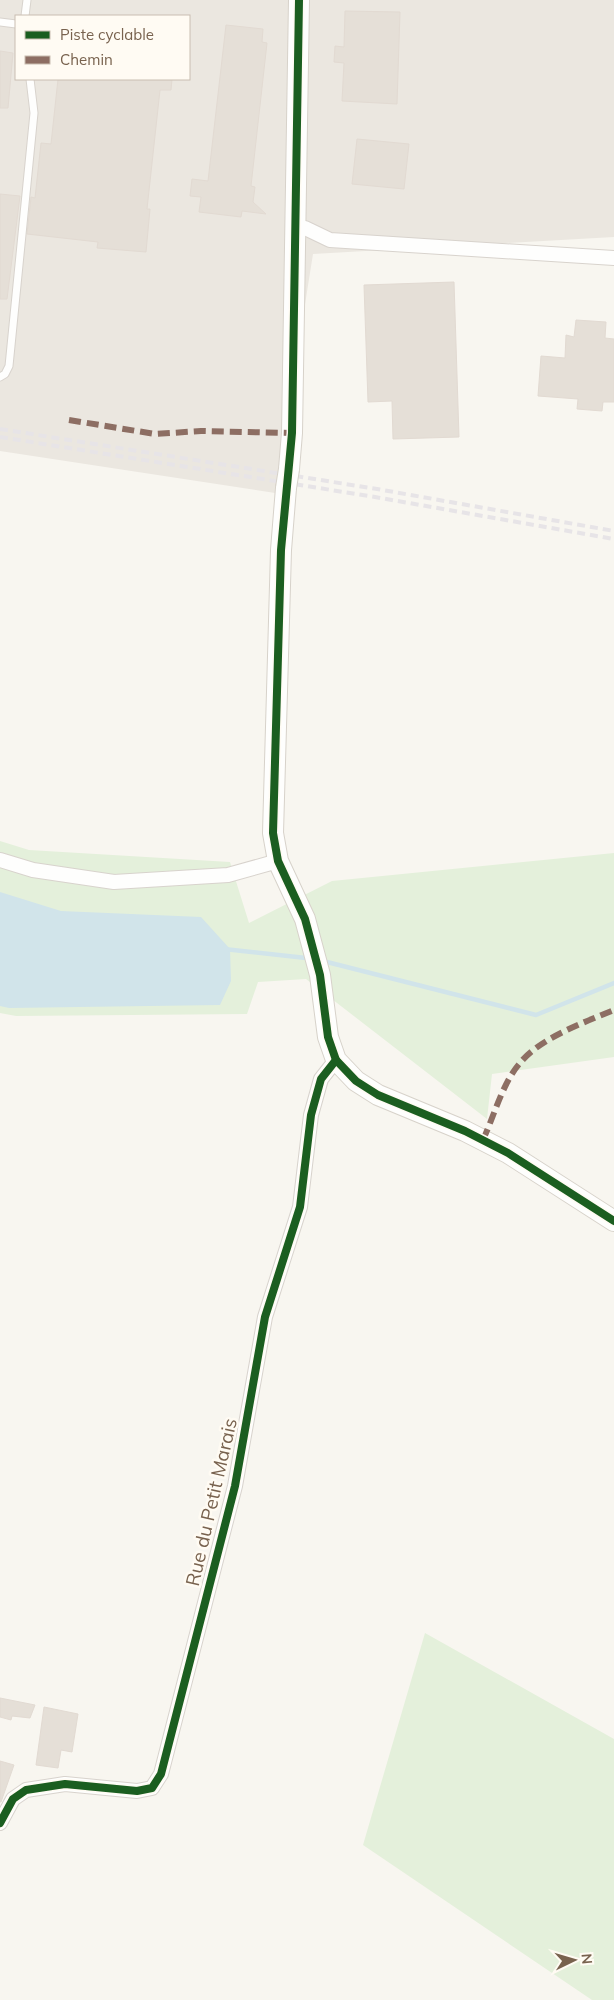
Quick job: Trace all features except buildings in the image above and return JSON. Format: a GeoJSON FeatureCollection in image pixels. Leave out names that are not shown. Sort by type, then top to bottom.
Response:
{"type":"FeatureCollection","features":[{"type":"Feature","properties":{"kind":"street"},"geometry":{"type":"LineString","coordinates":[[300,0],[292,433],[281,550],[274,833],[278,861],[305,919],[320,975],[328,1037],[336,1060],[356,1081],[378,1095],[465,1131],[508,1153],[614,1221]]}},
{"type":"Feature","properties":{"kind":"street"},"geometry":{"type":"LineString","coordinates":[[295,226],[305,228],[330,240],[614,258]]}},
{"type":"Feature","properties":{"kind":"street"},"geometry":{"type":"LineString","coordinates":[[0,860],[33,870],[114,882],[228,875],[278,861]]}},
{"type":"Feature","properties":{"kind":"street","name":"Rue du Petit Marais"},"geometry":{"type":"LineString","coordinates":[[0,1822],[13,1799],[26,1790],[65,1784],[137,1792],[152,1788],[161,1774],[235,1486],[265,1317],[300,1207],[311,1115],[321,1078],[336,1060]]}},
{"type":"Feature","properties":{"kind":"lane"},"geometry":{"type":"LineString","coordinates":[[25,15],[27,0]]}},
{"type":"Feature","properties":{"kind":"lane"},"geometry":{"type":"LineString","coordinates":[[0,22],[15,24]]}},
{"type":"Feature","properties":{"kind":"lane"},"geometry":{"type":"LineString","coordinates":[[0,377],[5,374],[9,366],[12,337],[34,113],[30,80]]}},
{"type":"Feature","properties":{"kind":"shaded area"},"geometry":{"type":"Polygon","coordinates":[[[0,0],[614,0],[614,237],[313,254],[275,493],[0,451],[0,0]]]}},
{"type":"Feature","properties":{"kind":"shaded area"},"geometry":{"type":"Polygon","coordinates":[[[0,892],[61,911],[201,917],[230,949],[231,981],[220,1005],[9,1008],[0,1006],[0,892]]]}},
{"type":"Feature","properties":{"kind":"green space"},"geometry":{"type":"Polygon","coordinates":[[[0,841],[29,850],[230,862],[249,923],[332,881],[614,853],[614,1057],[492,1074],[487,1119],[306,979],[258,982],[247,1014],[16,1016],[0,1013],[0,841]]]}},
{"type":"Feature","properties":{"kind":"green space"},"geometry":{"type":"Polygon","coordinates":[[[425,1633],[614,1739],[614,2000],[592,2000],[363,1845],[425,1633]]]}},
{"type":"Feature","properties":{"kind":"waterway"},"geometry":{"type":"LineString","coordinates":[[224,949],[306,958]]}},
{"type":"Feature","properties":{"kind":"waterway"},"geometry":{"type":"LineString","coordinates":[[323,961],[536,1015],[614,983]]}},
{"type":"Feature","properties":{"kind":"railway"},"geometry":{"type":"LineString","coordinates":[[0,429],[377,489],[614,531]]}},
{"type":"Feature","properties":{"kind":"railway"},"geometry":{"type":"LineString","coordinates":[[0,437],[375,497],[614,539]]}},
{"type":"Feature","properties":{"kind":"marked path"},"geometry":{"type":"LineString","coordinates":[[69,420],[155,434],[201,431],[292,433]]}},
{"type":"Feature","properties":{"kind":"marked path"},"geometry":{"type":"LineString","coordinates":[[483,1140],[509,1080],[520,1063],[529,1054],[551,1038],[614,1010]]}},
{"type":"Feature","properties":{"kind":"cycle path"},"geometry":{"type":"LineString","coordinates":[[299,0],[292,433],[281,550],[273,833],[278,861],[305,919],[320,975],[328,1037],[336,1060],[356,1081],[378,1095],[465,1131],[508,1153],[614,1221]]}},
{"type":"Feature","properties":{"kind":"cycle path"},"geometry":{"type":"LineString","coordinates":[[0,1823],[13,1799],[26,1790],[65,1784],[137,1791],[152,1788],[161,1774],[235,1486],[265,1317],[300,1207],[311,1115],[321,1079],[336,1060]]}}]}
